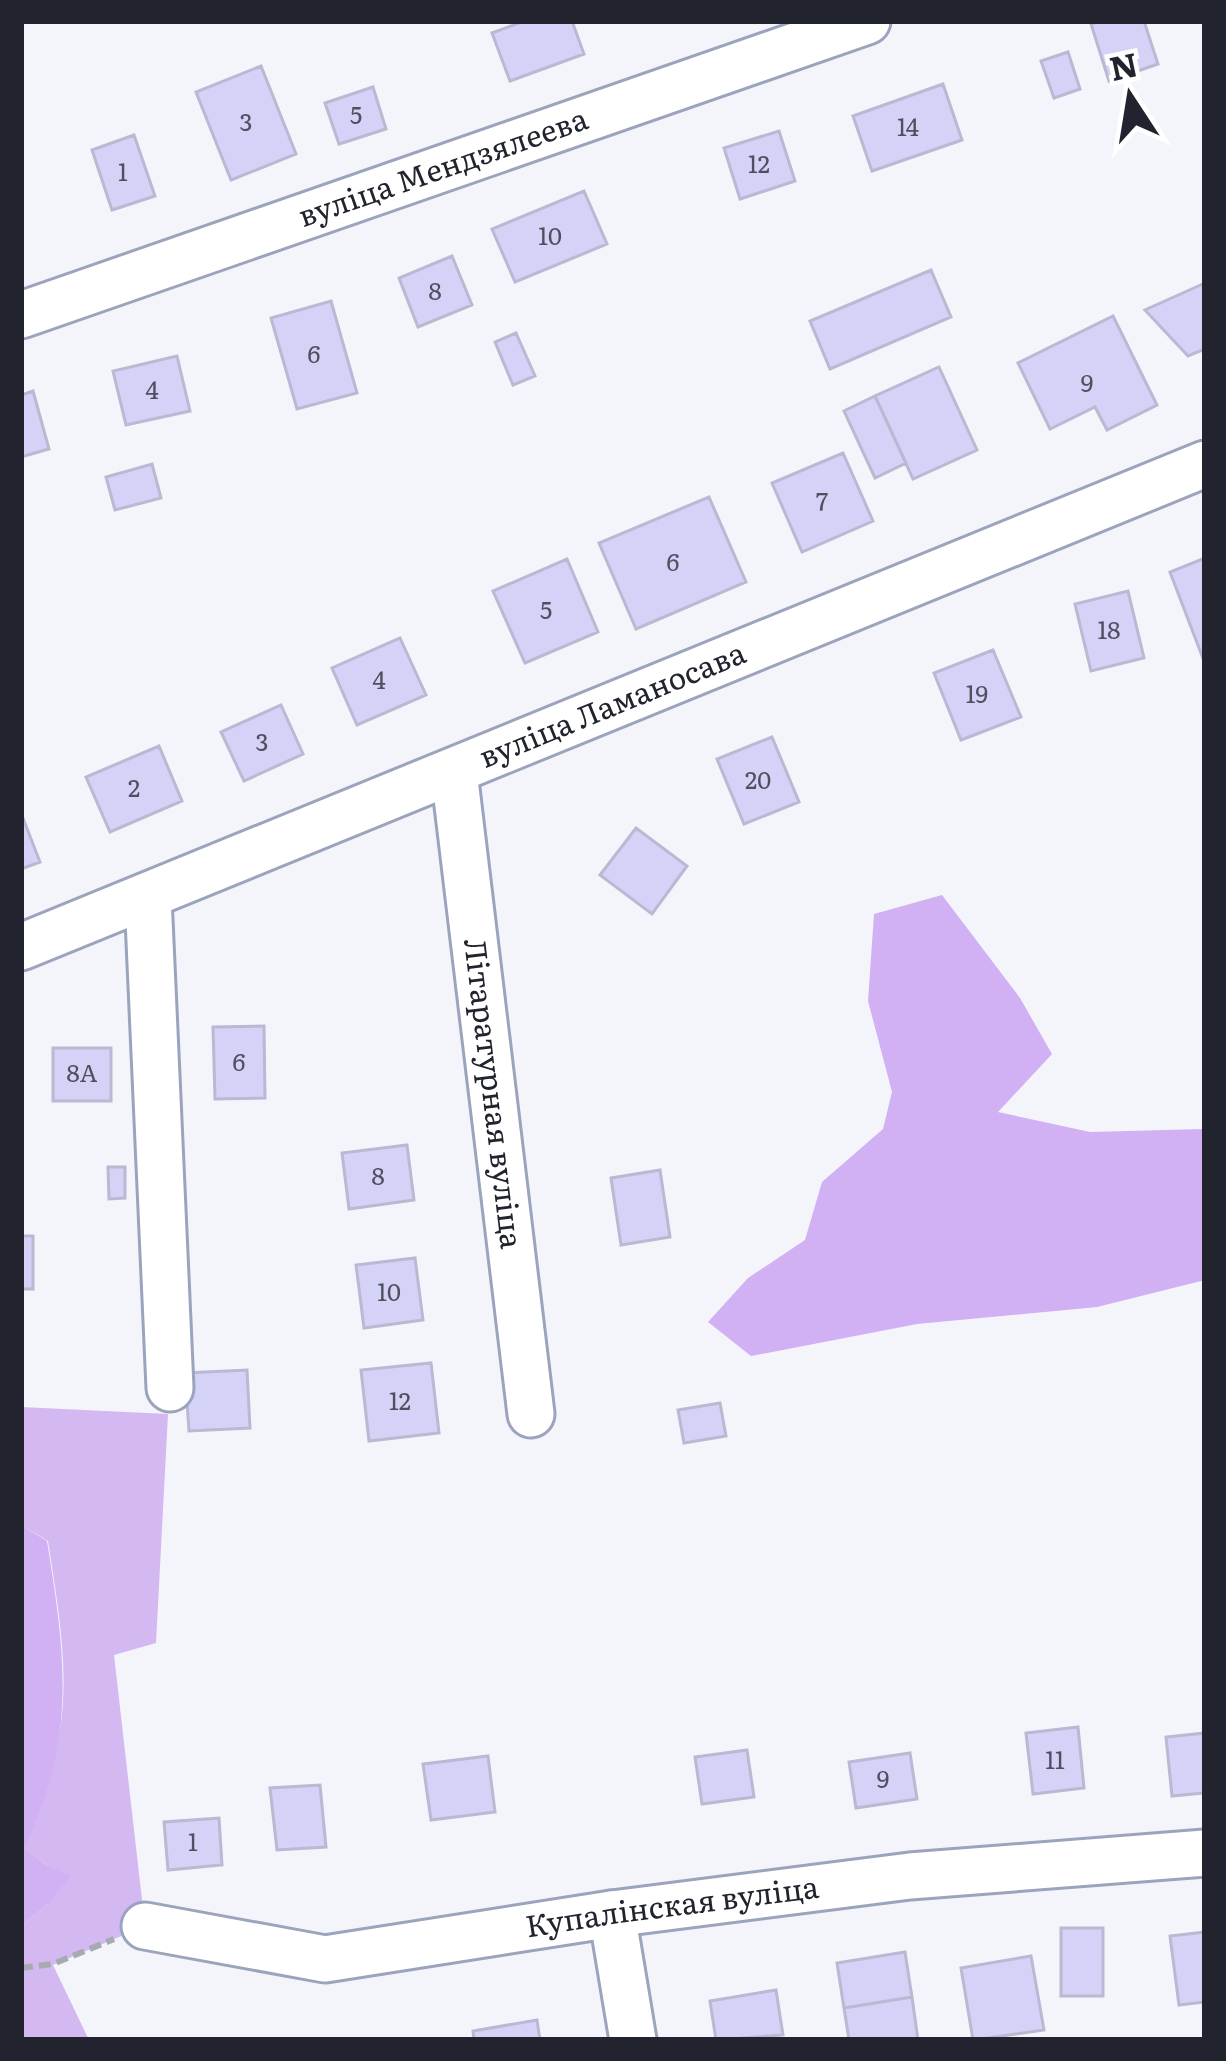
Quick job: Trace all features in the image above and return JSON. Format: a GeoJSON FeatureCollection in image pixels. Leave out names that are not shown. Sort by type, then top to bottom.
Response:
{"type":"FeatureCollection","features":[{"type":"Feature","properties":{"kind":"street","name":"вуліца Мендзялеева"},"geometry":{"type":"LineString","coordinates":[[21,315],[867,21]]}},
{"type":"Feature","properties":{"kind":"street","name":"вуліца Ламаносава"},"geometry":{"type":"LineString","coordinates":[[21,947],[1205,464]]}},
{"type":"Feature","properties":{"kind":"street","name":"Літаратурная вуліца"},"geometry":{"type":"LineString","coordinates":[[454,772],[531,1414]]}},
{"type":"Feature","properties":{"kind":"street"},"geometry":{"type":"LineString","coordinates":[[148,897],[170,1388]]}},
{"type":"Feature","properties":{"kind":"street","name":"Купалінская вуліца"},"geometry":{"type":"LineString","coordinates":[[145,1926],[326,1959],[612,1914],[910,1876],[1205,1853]]}},
{"type":"Feature","properties":{"kind":"street"},"geometry":{"type":"LineString","coordinates":[[612,1914],[633,2040]]}},
{"type":"Feature","properties":{"kind":"path"},"geometry":{"type":"LineString","coordinates":[[21,1968],[52,1964],[145,1926]]}},
{"type":"Feature","properties":{"kind":"shaded area"},"geometry":{"type":"Polygon","coordinates":[[[942,895],[1020,998],[1052,1054],[998,1112],[1090,1132],[1205,1129],[1205,1280],[1097,1307],[917,1324],[751,1356],[708,1322],[748,1278],[805,1240],[822,1182],[883,1129],[892,1092],[868,1001],[874,914],[942,895]]]}},
{"type":"Feature","properties":{"kind":"shaded area"},"geometry":{"type":"Polygon","coordinates":[[[21,1407],[168,1414],[156,1643],[114,1655],[145,1926],[53,1965],[89,2040],[21,2040],[21,1926],[48,1904],[48,1866],[25,1849],[54,1758],[64,1682],[48,1541],[21,1525],[21,1407]]]}},
{"type":"Feature","properties":{"kind":"shaded area"},"geometry":{"type":"Polygon","coordinates":[[[21,1525],[47,1541],[63,1695],[56,1756],[25,1849],[71,1876],[21,1926],[21,1525]]]}},
{"type":"Feature","properties":{"kind":"building"},"geometry":{"type":"Polygon","coordinates":[[[524,21],[572,21],[584,54],[510,81],[492,33],[524,21]]]}},
{"type":"Feature","properties":{"kind":"building"},"geometry":{"type":"Polygon","coordinates":[[[1144,21],[1158,64],[1109,81],[1091,24],[1144,21]]]}},
{"type":"Feature","properties":{"kind":"building"},"geometry":{"type":"Polygon","coordinates":[[[1068,52],[1080,89],[1054,98],[1041,61],[1068,52]]]}},
{"type":"Feature","properties":{"kind":"building"},"geometry":{"type":"Polygon","coordinates":[[[261,66],[296,154],[231,180],[196,92],[261,66]]]}},
{"type":"Feature","properties":{"kind":"building"},"geometry":{"type":"Polygon","coordinates":[[[943,84],[962,140],[872,171],[853,116],[943,84]]]}},
{"type":"Feature","properties":{"kind":"building"},"geometry":{"type":"Polygon","coordinates":[[[373,87],[386,129],[339,144],[325,103],[373,87]]]}},
{"type":"Feature","properties":{"kind":"building"},"geometry":{"type":"Polygon","coordinates":[[[779,131],[795,181],[740,199],[724,148],[779,131]]]}},
{"type":"Feature","properties":{"kind":"building"},"geometry":{"type":"Polygon","coordinates":[[[134,135],[155,196],[112,210],[92,150],[134,135]]]}},
{"type":"Feature","properties":{"kind":"building"},"geometry":{"type":"Polygon","coordinates":[[[584,191],[607,244],[515,282],[492,229],[584,191]]]}},
{"type":"Feature","properties":{"kind":"building"},"geometry":{"type":"Polygon","coordinates":[[[452,256],[472,305],[418,327],[399,278],[452,256]]]}},
{"type":"Feature","properties":{"kind":"building"},"geometry":{"type":"Polygon","coordinates":[[[931,270],[951,317],[830,369],[810,321],[931,270]]]}},
{"type":"Feature","properties":{"kind":"building"},"geometry":{"type":"Polygon","coordinates":[[[1205,283],[1205,349],[1188,356],[1145,310],[1205,283]]]}},
{"type":"Feature","properties":{"kind":"building"},"geometry":{"type":"Polygon","coordinates":[[[331,301],[357,393],[297,409],[271,318],[331,301]]]}},
{"type":"Feature","properties":{"kind":"building"},"geometry":{"type":"Polygon","coordinates":[[[1113,316],[1157,405],[1107,430],[1095,407],[1050,429],[1018,363],[1113,316]]]}},
{"type":"Feature","properties":{"kind":"building"},"geometry":{"type":"Polygon","coordinates":[[[516,333],[535,376],[513,385],[495,342],[516,333]]]}},
{"type":"Feature","properties":{"kind":"building"},"geometry":{"type":"Polygon","coordinates":[[[177,356],[190,411],[126,425],[113,371],[177,356]]]}},
{"type":"Feature","properties":{"kind":"building"},"geometry":{"type":"Polygon","coordinates":[[[939,367],[977,450],[913,479],[875,396],[939,367]]]}},
{"type":"Feature","properties":{"kind":"building"},"geometry":{"type":"Polygon","coordinates":[[[33,391],[49,449],[21,457],[21,395],[33,391]]]}},
{"type":"Feature","properties":{"kind":"building"},"geometry":{"type":"Polygon","coordinates":[[[875,396],[906,463],[875,478],[844,411],[875,396]]]}},
{"type":"Feature","properties":{"kind":"building"},"geometry":{"type":"Polygon","coordinates":[[[843,453],[873,521],[802,552],[772,483],[843,453]]]}},
{"type":"Feature","properties":{"kind":"building"},"geometry":{"type":"Polygon","coordinates":[[[152,464],[161,498],[115,510],[106,477],[152,464]]]}},
{"type":"Feature","properties":{"kind":"building"},"geometry":{"type":"Polygon","coordinates":[[[709,497],[746,582],[636,629],[599,543],[709,497]]]}},
{"type":"Feature","properties":{"kind":"building"},"geometry":{"type":"Polygon","coordinates":[[[1205,558],[1205,661],[1204,661],[1170,572],[1205,558]]]}},
{"type":"Feature","properties":{"kind":"building"},"geometry":{"type":"Polygon","coordinates":[[[567,559],[598,632],[525,663],[493,591],[567,559]]]}},
{"type":"Feature","properties":{"kind":"building"},"geometry":{"type":"Polygon","coordinates":[[[1128,591],[1144,658],[1091,671],[1075,604],[1128,591]]]}},
{"type":"Feature","properties":{"kind":"building"},"geometry":{"type":"Polygon","coordinates":[[[400,638],[426,695],[357,725],[332,668],[400,638]]]}},
{"type":"Feature","properties":{"kind":"building"},"geometry":{"type":"Polygon","coordinates":[[[993,650],[1021,717],[961,740],[934,673],[993,650]]]}},
{"type":"Feature","properties":{"kind":"building"},"geometry":{"type":"Polygon","coordinates":[[[281,705],[303,754],[244,781],[221,732],[281,705]]]}},
{"type":"Feature","properties":{"kind":"building"},"geometry":{"type":"Polygon","coordinates":[[[772,737],[799,802],[744,824],[717,759],[772,737]]]}},
{"type":"Feature","properties":{"kind":"building"},"geometry":{"type":"Polygon","coordinates":[[[159,746],[182,801],[110,832],[86,777],[159,746]]]}},
{"type":"Feature","properties":{"kind":"building"},"geometry":{"type":"Polygon","coordinates":[[[21,813],[40,862],[21,869],[21,813]]]}},
{"type":"Feature","properties":{"kind":"building"},"geometry":{"type":"Polygon","coordinates":[[[636,828],[687,866],[652,914],[600,875],[636,828]]]}},
{"type":"Feature","properties":{"kind":"building"},"geometry":{"type":"Polygon","coordinates":[[[264,1026],[265,1098],[215,1099],[213,1027],[264,1026]]]}},
{"type":"Feature","properties":{"kind":"building"},"geometry":{"type":"Polygon","coordinates":[[[53,1048],[111,1048],[111,1101],[53,1101],[53,1048]]]}},
{"type":"Feature","properties":{"kind":"building"},"geometry":{"type":"Polygon","coordinates":[[[407,1145],[414,1200],[349,1209],[342,1153],[407,1145]]]}},
{"type":"Feature","properties":{"kind":"building"},"geometry":{"type":"Polygon","coordinates":[[[108,1167],[125,1167],[125,1198],[109,1199],[108,1167]]]}},
{"type":"Feature","properties":{"kind":"building"},"geometry":{"type":"Polygon","coordinates":[[[660,1170],[670,1237],[621,1245],[611,1178],[660,1170]]]}},
{"type":"Feature","properties":{"kind":"building"},"geometry":{"type":"Polygon","coordinates":[[[21,1236],[33,1236],[33,1289],[21,1289],[21,1236]]]}},
{"type":"Feature","properties":{"kind":"building"},"geometry":{"type":"Polygon","coordinates":[[[415,1258],[423,1320],[364,1328],[356,1265],[415,1258]]]}},
{"type":"Feature","properties":{"kind":"building"},"geometry":{"type":"Polygon","coordinates":[[[431,1363],[439,1433],[369,1441],[361,1370],[431,1363]]]}},
{"type":"Feature","properties":{"kind":"building"},"geometry":{"type":"Polygon","coordinates":[[[247,1370],[250,1428],[189,1431],[185,1373],[247,1370]]]}},
{"type":"Feature","properties":{"kind":"building"},"geometry":{"type":"Polygon","coordinates":[[[720,1403],[726,1436],[684,1443],[678,1410],[720,1403]]]}},
{"type":"Feature","properties":{"kind":"building"},"geometry":{"type":"Polygon","coordinates":[[[1078,1727],[1084,1788],[1033,1794],[1026,1733],[1078,1727]]]}},
{"type":"Feature","properties":{"kind":"building"},"geometry":{"type":"Polygon","coordinates":[[[1205,1733],[1205,1793],[1172,1796],[1166,1737],[1205,1733]]]}},
{"type":"Feature","properties":{"kind":"building"},"geometry":{"type":"Polygon","coordinates":[[[747,1750],[754,1797],[702,1804],[695,1757],[747,1750]]]}},
{"type":"Feature","properties":{"kind":"building"},"geometry":{"type":"Polygon","coordinates":[[[910,1753],[917,1799],[856,1808],[849,1762],[910,1753]]]}},
{"type":"Feature","properties":{"kind":"building"},"geometry":{"type":"Polygon","coordinates":[[[488,1756],[495,1812],[431,1820],[423,1764],[488,1756]]]}},
{"type":"Feature","properties":{"kind":"building"},"geometry":{"type":"Polygon","coordinates":[[[320,1785],[326,1847],[277,1850],[270,1788],[320,1785]]]}},
{"type":"Feature","properties":{"kind":"building"},"geometry":{"type":"Polygon","coordinates":[[[219,1818],[222,1865],[168,1870],[164,1822],[219,1818]]]}},
{"type":"Feature","properties":{"kind":"building"},"geometry":{"type":"Polygon","coordinates":[[[1061,1928],[1103,1928],[1103,1996],[1061,1996],[1061,1928]]]}},
{"type":"Feature","properties":{"kind":"building"},"geometry":{"type":"Polygon","coordinates":[[[1205,1932],[1205,2002],[1179,2005],[1170,1936],[1205,1932]]]}},
{"type":"Feature","properties":{"kind":"building"},"geometry":{"type":"Polygon","coordinates":[[[905,1952],[912,1997],[844,2008],[837,1963],[905,1952]]]}},
{"type":"Feature","properties":{"kind":"building"},"geometry":{"type":"Polygon","coordinates":[[[1031,1956],[1044,2030],[973,2040],[961,1968],[1031,1956]]]}},
{"type":"Feature","properties":{"kind":"building"},"geometry":{"type":"Polygon","coordinates":[[[776,1990],[783,2035],[716,2040],[710,2001],[776,1990]]]}},
{"type":"Feature","properties":{"kind":"building"},"geometry":{"type":"Polygon","coordinates":[[[912,1997],[918,2040],[849,2040],[844,2008],[912,1997]]]}},
{"type":"Feature","properties":{"kind":"building"},"geometry":{"type":"Polygon","coordinates":[[[537,2020],[540,2040],[474,2040],[473,2031],[537,2020]]]}}]}
